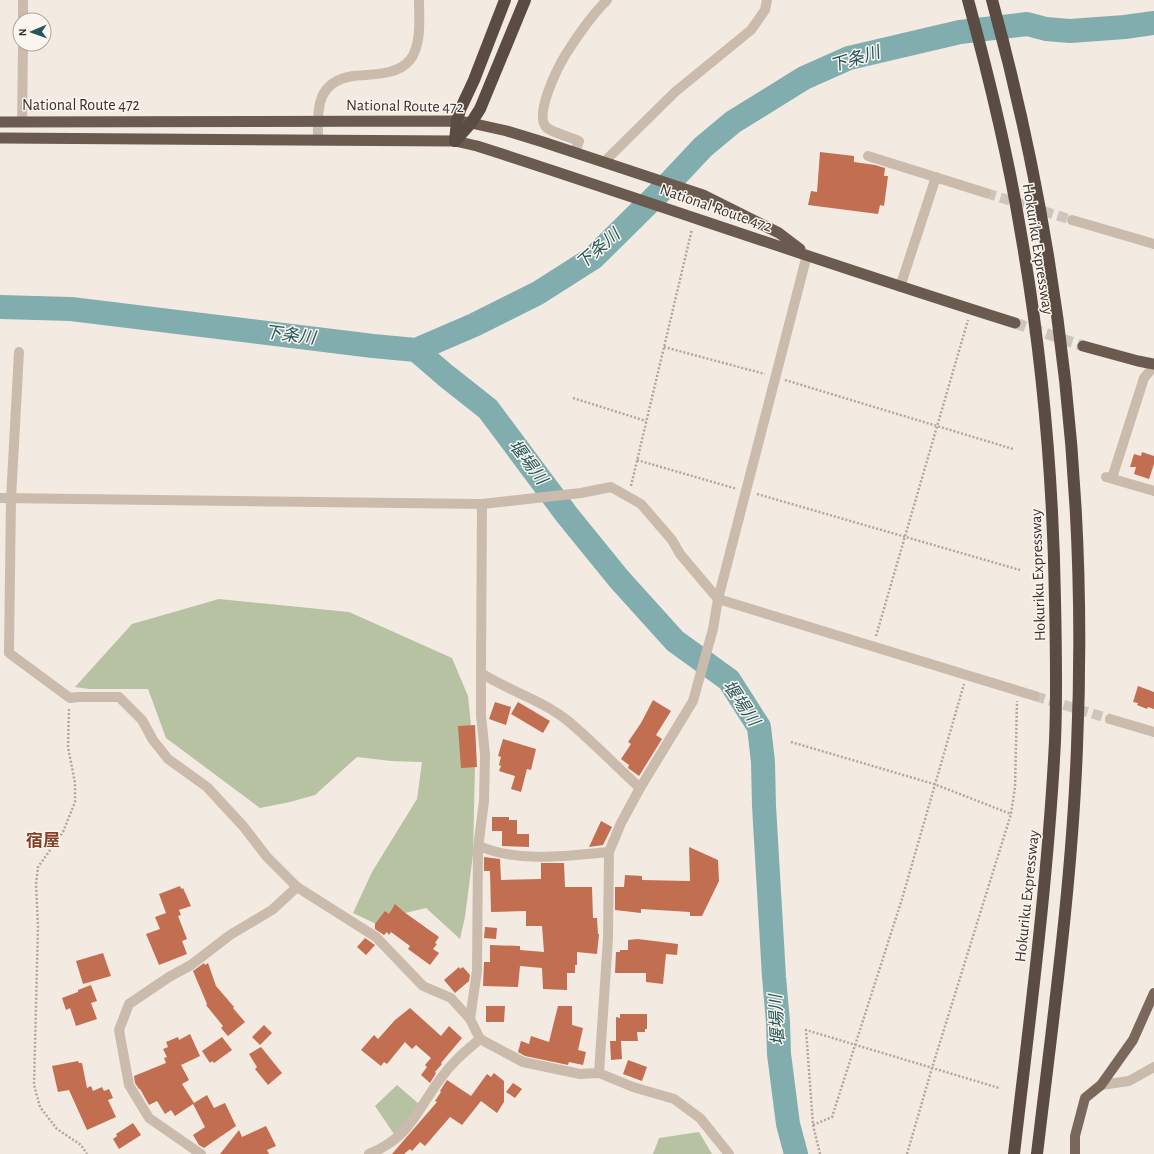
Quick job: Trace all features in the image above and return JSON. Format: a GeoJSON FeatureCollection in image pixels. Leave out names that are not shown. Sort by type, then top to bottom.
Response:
{"type":"FeatureCollection","features":[{"type":"Feature","properties":{"kind":"highway"},"geometry":{"type":"LineString","coordinates":[[456,141],[457,121],[460,110],[474,80],[505,0]]}},
{"type":"Feature","properties":{"kind":"highway"},"geometry":{"type":"LineString","coordinates":[[456,141],[471,123],[488,94],[525,0]]}},
{"type":"Feature","properties":{"kind":"highway","name":"Hokuriku Expressway"},"geometry":{"type":"LineString","coordinates":[[968,0],[981,46],[1007,159],[1022,234],[1043,398],[1050,480],[1054,563],[1056,650],[1055,738],[1049,834],[1041,922],[1014,1154]]}},
{"type":"Feature","properties":{"kind":"highway","name":"Hokuriku Expressway"},"geometry":{"type":"LineString","coordinates":[[992,0],[1034,166],[1057,320],[1066,393],[1074,478],[1078,563],[1080,651],[1078,746],[1073,836],[1064,928],[1037,1154]]}},
{"type":"Feature","properties":{"kind":"highway"},"geometry":{"type":"LineString","coordinates":[[999,0],[1022,91],[1034,166]]}},
{"type":"Feature","properties":{"kind":"highway","name":"National Route 472"},"geometry":{"type":"LineString","coordinates":[[0,122],[457,121],[471,123],[507,131],[575,152],[703,195],[779,234],[806,255]]}},
{"type":"Feature","properties":{"kind":"highway","name":"National Route 472"},"geometry":{"type":"LineString","coordinates":[[0,138],[456,141],[477,146],[900,287],[1015,323]]}},
{"type":"Feature","properties":{"kind":"highway"},"geometry":{"type":"LineString","coordinates":[[1083,346],[1154,365]]}},
{"type":"Feature","properties":{"kind":"main road"},"geometry":{"type":"LineString","coordinates":[[1075,1154],[1075,1136],[1084,1098],[1101,1085],[1133,1040],[1154,993]]}},
{"type":"Feature","properties":{"kind":"street"},"geometry":{"type":"LineString","coordinates":[[23,0],[23,12]]}},
{"type":"Feature","properties":{"kind":"street"},"geometry":{"type":"LineString","coordinates":[[318,140],[320,102],[326,88],[342,79],[353,76],[384,74],[394,71],[410,60],[419,37],[419,0]]}},
{"type":"Feature","properties":{"kind":"street"},"geometry":{"type":"LineString","coordinates":[[575,152],[579,141],[547,128],[542,119],[544,100],[566,55],[598,9],[607,0]]}},
{"type":"Feature","properties":{"kind":"street"},"geometry":{"type":"LineString","coordinates":[[604,162],[675,92],[751,30],[765,10],[767,0]]}},
{"type":"Feature","properties":{"kind":"street"},"geometry":{"type":"LineString","coordinates":[[22,122],[23,52]]}},
{"type":"Feature","properties":{"kind":"street"},"geometry":{"type":"LineString","coordinates":[[868,156],[986,193]]}},
{"type":"Feature","properties":{"kind":"street"},"geometry":{"type":"LineString","coordinates":[[900,287],[936,177]]}},
{"type":"Feature","properties":{"kind":"street"},"geometry":{"type":"LineString","coordinates":[[1072,220],[1154,244]]}},
{"type":"Feature","properties":{"kind":"street"},"geometry":{"type":"LineString","coordinates":[[599,1073],[608,938],[609,852],[640,788],[693,701],[713,629],[718,598],[776,377],[806,255]]}},
{"type":"Feature","properties":{"kind":"street"},"geometry":{"type":"LineString","coordinates":[[19,352],[11,499],[9,653],[70,698],[119,697],[120,700],[142,720],[153,740],[168,759],[207,787],[243,826],[267,857],[297,888],[376,937],[423,986],[451,998],[470,1019],[480,1039],[523,1062],[580,1074],[599,1073],[633,1087],[674,1099],[700,1118],[729,1154]]}},
{"type":"Feature","properties":{"kind":"street"},"geometry":{"type":"LineString","coordinates":[[1154,365],[1144,378],[1109,477],[1154,491]]}},
{"type":"Feature","properties":{"kind":"street"},"geometry":{"type":"LineString","coordinates":[[0,498],[482,504],[581,493],[611,487],[641,504],[672,540],[680,554],[718,598],[1035,696]]}},
{"type":"Feature","properties":{"kind":"street"},"geometry":{"type":"LineString","coordinates":[[470,1019],[478,971],[478,846],[484,800],[485,755],[481,715],[482,504]]}},
{"type":"Feature","properties":{"kind":"street"},"geometry":{"type":"LineString","coordinates":[[481,673],[492,680],[531,698],[567,721],[640,788]]}},
{"type":"Feature","properties":{"kind":"street"},"geometry":{"type":"LineString","coordinates":[[1110,719],[1154,732]]}},
{"type":"Feature","properties":{"kind":"street"},"geometry":{"type":"LineString","coordinates":[[478,846],[493,852],[544,858],[609,852]]}},
{"type":"Feature","properties":{"kind":"street"},"geometry":{"type":"LineString","coordinates":[[201,1154],[180,1138],[149,1118],[129,1085],[119,1030],[129,1004],[191,964],[230,935],[272,910],[297,888]]}},
{"type":"Feature","properties":{"kind":"street"},"geometry":{"type":"LineString","coordinates":[[369,1154],[393,1142],[411,1125],[441,1077],[457,1058],[480,1039]]}},
{"type":"Feature","properties":{"kind":"street"},"geometry":{"type":"LineString","coordinates":[[1101,1085],[1129,1081],[1154,1067]]}},
{"type":"Feature","properties":{"kind":"path"},"geometry":{"type":"LineString","coordinates":[[628,496],[695,218]]}},
{"type":"Feature","properties":{"kind":"path"},"geometry":{"type":"LineString","coordinates":[[873,646],[971,310]]}},
{"type":"Feature","properties":{"kind":"path"},"geometry":{"type":"LineString","coordinates":[[664,347],[776,377],[1013,449]]}},
{"type":"Feature","properties":{"kind":"path"},"geometry":{"type":"LineString","coordinates":[[573,398],[646,421]]}},
{"type":"Feature","properties":{"kind":"path"},"geometry":{"type":"LineString","coordinates":[[637,460],[1020,570]]}},
{"type":"Feature","properties":{"kind":"path"},"geometry":{"type":"LineString","coordinates":[[813,1125],[832,1117],[902,900],[934,784],[967,675]]}},
{"type":"Feature","properties":{"kind":"path"},"geometry":{"type":"LineString","coordinates":[[907,1154],[932,1068],[1011,814],[1015,787],[1017,690]]}},
{"type":"Feature","properties":{"kind":"path"},"geometry":{"type":"LineString","coordinates":[[70,698],[68,748],[75,783],[75,802],[63,832],[38,867],[36,884],[38,926],[34,1085],[40,1107],[57,1129],[80,1145],[87,1154]]}},
{"type":"Feature","properties":{"kind":"path"},"geometry":{"type":"LineString","coordinates":[[791,742],[934,784],[1011,814]]}},
{"type":"Feature","properties":{"kind":"path"},"geometry":{"type":"LineString","coordinates":[[820,1154],[813,1125],[806,1030],[999,1088]]}},
{"type":"Feature","properties":{"kind":"green space"},"geometry":{"type":"Polygon","coordinates":[[[219,599],[349,612],[452,658],[468,696],[475,765],[473,854],[465,917],[460,939],[426,908],[405,913],[387,929],[353,913],[372,872],[417,799],[422,762],[391,761],[357,757],[315,795],[260,808],[166,738],[148,689],[89,689],[75,687],[132,624],[219,599]]]}},
{"type":"Feature","properties":{"kind":"green space"},"geometry":{"type":"Polygon","coordinates":[[[397,1085],[419,1104],[408,1120],[394,1134],[375,1106],[397,1085]]]}},
{"type":"Feature","properties":{"kind":"green space"},"geometry":{"type":"Polygon","coordinates":[[[699,1132],[712,1154],[653,1154],[659,1138],[699,1132]]]}},
{"type":"Feature","properties":{"kind":"building"},"geometry":{"type":"Polygon","coordinates":[[[820,152],[854,156],[854,162],[885,168],[884,176],[888,176],[884,206],[880,205],[878,214],[808,205],[811,191],[817,192],[820,152]]]}},
{"type":"Feature","properties":{"kind":"building"},"geometry":{"type":"Polygon","coordinates":[[[1142,452],[1154,456],[1154,464],[1149,479],[1134,474],[1136,467],[1130,467],[1134,454],[1141,456],[1142,452]]]}},
{"type":"Feature","properties":{"kind":"building"},"geometry":{"type":"Polygon","coordinates":[[[1138,686],[1154,692],[1154,709],[1148,707],[1147,709],[1137,705],[1138,703],[1133,702],[1138,686]]]}},
{"type":"Feature","properties":{"kind":"building"},"geometry":{"type":"Polygon","coordinates":[[[653,700],[671,711],[656,735],[662,739],[639,776],[628,768],[629,765],[621,759],[631,744],[628,742],[641,723],[653,700]]]}},
{"type":"Feature","properties":{"kind":"building"},"geometry":{"type":"Polygon","coordinates":[[[495,702],[511,707],[506,725],[489,719],[495,702]]]}},
{"type":"Feature","properties":{"kind":"building"},"geometry":{"type":"Polygon","coordinates":[[[518,702],[550,721],[543,733],[511,714],[518,702]]]}},
{"type":"Feature","properties":{"kind":"building"},"geometry":{"type":"Polygon","coordinates":[[[475,725],[477,767],[461,768],[458,726],[475,725]]]}},
{"type":"Feature","properties":{"kind":"building"},"geometry":{"type":"Polygon","coordinates":[[[503,739],[536,749],[531,770],[527,769],[521,792],[511,789],[515,776],[499,771],[501,766],[499,765],[501,757],[498,756],[503,739]]]}},
{"type":"Feature","properties":{"kind":"building"},"geometry":{"type":"Polygon","coordinates":[[[492,817],[509,817],[509,820],[517,820],[517,834],[529,834],[529,847],[502,846],[502,831],[492,831],[492,817]]]}},
{"type":"Feature","properties":{"kind":"building"},"geometry":{"type":"Polygon","coordinates":[[[601,821],[612,827],[603,845],[589,847],[601,821]]]}},
{"type":"Feature","properties":{"kind":"building"},"geometry":{"type":"Polygon","coordinates":[[[689,847],[718,860],[719,881],[702,916],[690,916],[690,912],[641,909],[641,913],[615,910],[615,887],[624,887],[625,875],[642,876],[642,880],[690,881],[689,847]]]}},
{"type":"Feature","properties":{"kind":"building"},"geometry":{"type":"Polygon","coordinates":[[[484,857],[500,859],[501,880],[541,879],[541,863],[564,863],[565,887],[592,887],[593,918],[597,918],[599,934],[597,954],[577,952],[577,965],[575,965],[575,973],[567,973],[567,990],[543,989],[542,968],[520,966],[518,987],[483,986],[484,962],[490,962],[490,945],[520,946],[520,950],[544,952],[542,926],[526,926],[526,911],[491,912],[490,871],[484,871],[484,857]]]}},
{"type":"Feature","properties":{"kind":"building"},"geometry":{"type":"Polygon","coordinates":[[[180,886],[181,889],[183,888],[191,906],[179,910],[181,915],[178,916],[187,939],[182,941],[187,954],[159,965],[146,934],[160,929],[155,917],[166,913],[159,894],[180,886]]]}},
{"type":"Feature","properties":{"kind":"building"},"geometry":{"type":"Polygon","coordinates":[[[395,904],[439,937],[435,943],[437,944],[433,949],[439,953],[430,965],[408,949],[410,946],[391,932],[389,935],[387,932],[384,935],[375,929],[375,924],[385,911],[389,914],[395,904]]]}},
{"type":"Feature","properties":{"kind":"building"},"geometry":{"type":"Polygon","coordinates":[[[485,927],[497,928],[496,939],[484,938],[485,927]]]}},
{"type":"Feature","properties":{"kind":"building"},"geometry":{"type":"Polygon","coordinates":[[[365,938],[375,945],[366,955],[357,947],[365,938]]]}},
{"type":"Feature","properties":{"kind":"building"},"geometry":{"type":"Polygon","coordinates":[[[638,939],[678,944],[677,955],[666,954],[663,984],[646,982],[646,973],[615,973],[616,952],[620,952],[620,950],[628,950],[628,940],[638,939]]]}},
{"type":"Feature","properties":{"kind":"building"},"geometry":{"type":"Polygon","coordinates":[[[103,953],[111,976],[83,984],[76,961],[103,953]]]}},
{"type":"Feature","properties":{"kind":"building"},"geometry":{"type":"Polygon","coordinates":[[[204,963],[205,965],[208,963],[216,986],[245,1022],[228,1036],[221,1028],[223,1026],[206,1005],[207,1004],[193,971],[204,963]]]}},
{"type":"Feature","properties":{"kind":"building"},"geometry":{"type":"Polygon","coordinates":[[[459,967],[460,969],[463,967],[470,975],[469,981],[455,993],[444,980],[459,967]]]}},
{"type":"Feature","properties":{"kind":"building"},"geometry":{"type":"Polygon","coordinates":[[[91,985],[97,1001],[91,1003],[97,1019],[76,1026],[70,1008],[66,1010],[62,998],[91,985]]]}},
{"type":"Feature","properties":{"kind":"building"},"geometry":{"type":"Polygon","coordinates":[[[486,1006],[505,1006],[504,1022],[486,1022],[486,1006]]]}},
{"type":"Feature","properties":{"kind":"building"},"geometry":{"type":"Polygon","coordinates":[[[558,1006],[572,1006],[572,1025],[583,1028],[578,1050],[586,1052],[583,1065],[569,1062],[568,1065],[525,1056],[518,1052],[521,1041],[529,1044],[531,1036],[549,1042],[558,1006]]]}},
{"type":"Feature","properties":{"kind":"building"},"geometry":{"type":"Polygon","coordinates":[[[410,1008],[441,1036],[449,1026],[462,1038],[441,1063],[442,1064],[435,1072],[436,1073],[430,1083],[421,1075],[427,1067],[425,1065],[431,1058],[416,1045],[412,1049],[405,1042],[387,1064],[384,1062],[381,1066],[361,1050],[374,1035],[378,1039],[395,1020],[410,1008]]]}},
{"type":"Feature","properties":{"kind":"building"},"geometry":{"type":"Polygon","coordinates":[[[620,1014],[647,1014],[647,1029],[645,1029],[645,1032],[637,1032],[638,1041],[621,1041],[622,1059],[611,1060],[610,1041],[616,1041],[616,1017],[620,1018],[620,1014]]]}},
{"type":"Feature","properties":{"kind":"building"},"geometry":{"type":"Polygon","coordinates":[[[264,1025],[272,1033],[260,1045],[252,1037],[264,1025]]]}},
{"type":"Feature","properties":{"kind":"building"},"geometry":{"type":"Polygon","coordinates":[[[190,1034],[200,1056],[181,1065],[189,1080],[182,1084],[194,1103],[207,1095],[214,1108],[225,1103],[236,1126],[204,1148],[199,1145],[193,1135],[205,1127],[193,1104],[175,1116],[171,1110],[165,1114],[157,1101],[149,1105],[135,1083],[134,1076],[166,1063],[164,1058],[167,1057],[163,1049],[168,1047],[166,1042],[178,1037],[179,1040],[190,1034]]]}},
{"type":"Feature","properties":{"kind":"building"},"geometry":{"type":"Polygon","coordinates":[[[222,1037],[232,1050],[214,1063],[212,1061],[210,1063],[202,1051],[222,1037]]]}},
{"type":"Feature","properties":{"kind":"building"},"geometry":{"type":"Polygon","coordinates":[[[261,1047],[282,1073],[268,1085],[255,1069],[257,1067],[249,1054],[261,1047]]]}},
{"type":"Feature","properties":{"kind":"building"},"geometry":{"type":"Polygon","coordinates":[[[628,1060],[647,1067],[642,1081],[623,1074],[628,1060]]]}},
{"type":"Feature","properties":{"kind":"building"},"geometry":{"type":"Polygon","coordinates":[[[78,1061],[79,1063],[82,1063],[87,1088],[91,1086],[93,1091],[102,1087],[104,1091],[109,1089],[113,1098],[108,1100],[116,1117],[87,1130],[69,1090],[58,1092],[52,1066],[78,1061]]]}},
{"type":"Feature","properties":{"kind":"building"},"geometry":{"type":"Polygon","coordinates":[[[494,1073],[504,1081],[504,1102],[497,1113],[481,1101],[462,1125],[450,1117],[425,1146],[420,1142],[412,1151],[410,1149],[404,1154],[392,1154],[437,1102],[435,1101],[447,1080],[471,1096],[487,1074],[491,1077],[494,1073]]]}},
{"type":"Feature","properties":{"kind":"building"},"geometry":{"type":"Polygon","coordinates":[[[513,1083],[522,1089],[515,1098],[506,1092],[513,1083]]]}},
{"type":"Feature","properties":{"kind":"building"},"geometry":{"type":"Polygon","coordinates":[[[133,1123],[141,1135],[119,1149],[113,1139],[117,1136],[116,1134],[133,1123]]]}},
{"type":"Feature","properties":{"kind":"building"},"geometry":{"type":"Polygon","coordinates":[[[266,1126],[276,1146],[267,1150],[269,1154],[220,1154],[239,1130],[242,1137],[266,1126]]]}},
{"type":"Feature","properties":{"kind":"waterway","name":"下条川"},"geometry":{"type":"LineString","coordinates":[[0,307],[71,309],[416,350],[474,325],[538,293],[593,258],[672,180],[703,147],[733,122],[804,78],[849,58],[960,32],[1027,24],[1046,29],[1070,31],[1125,27],[1154,23]]}},
{"type":"Feature","properties":{"kind":"waterway","name":"堰場川"},"geometry":{"type":"LineString","coordinates":[[416,350],[488,409],[567,515],[619,579],[675,641],[729,680],[759,727],[763,762],[764,806],[779,1054],[788,1124],[796,1154]]}},
{"type":"Feature","properties":{"kind":"tunnel"},"geometry":{"type":"LineString","coordinates":[[986,193],[1072,220]]}},
{"type":"Feature","properties":{"kind":"tunnel"},"geometry":{"type":"LineString","coordinates":[[1015,323],[1083,346]]}},
{"type":"Feature","properties":{"kind":"tunnel"},"geometry":{"type":"LineString","coordinates":[[1035,696],[1110,719]]}},
{"type":"Feature","properties":{"kind":"district","name":"宿屋"},"geometry":{"type":"Point","coordinates":[43,840]}}]}
